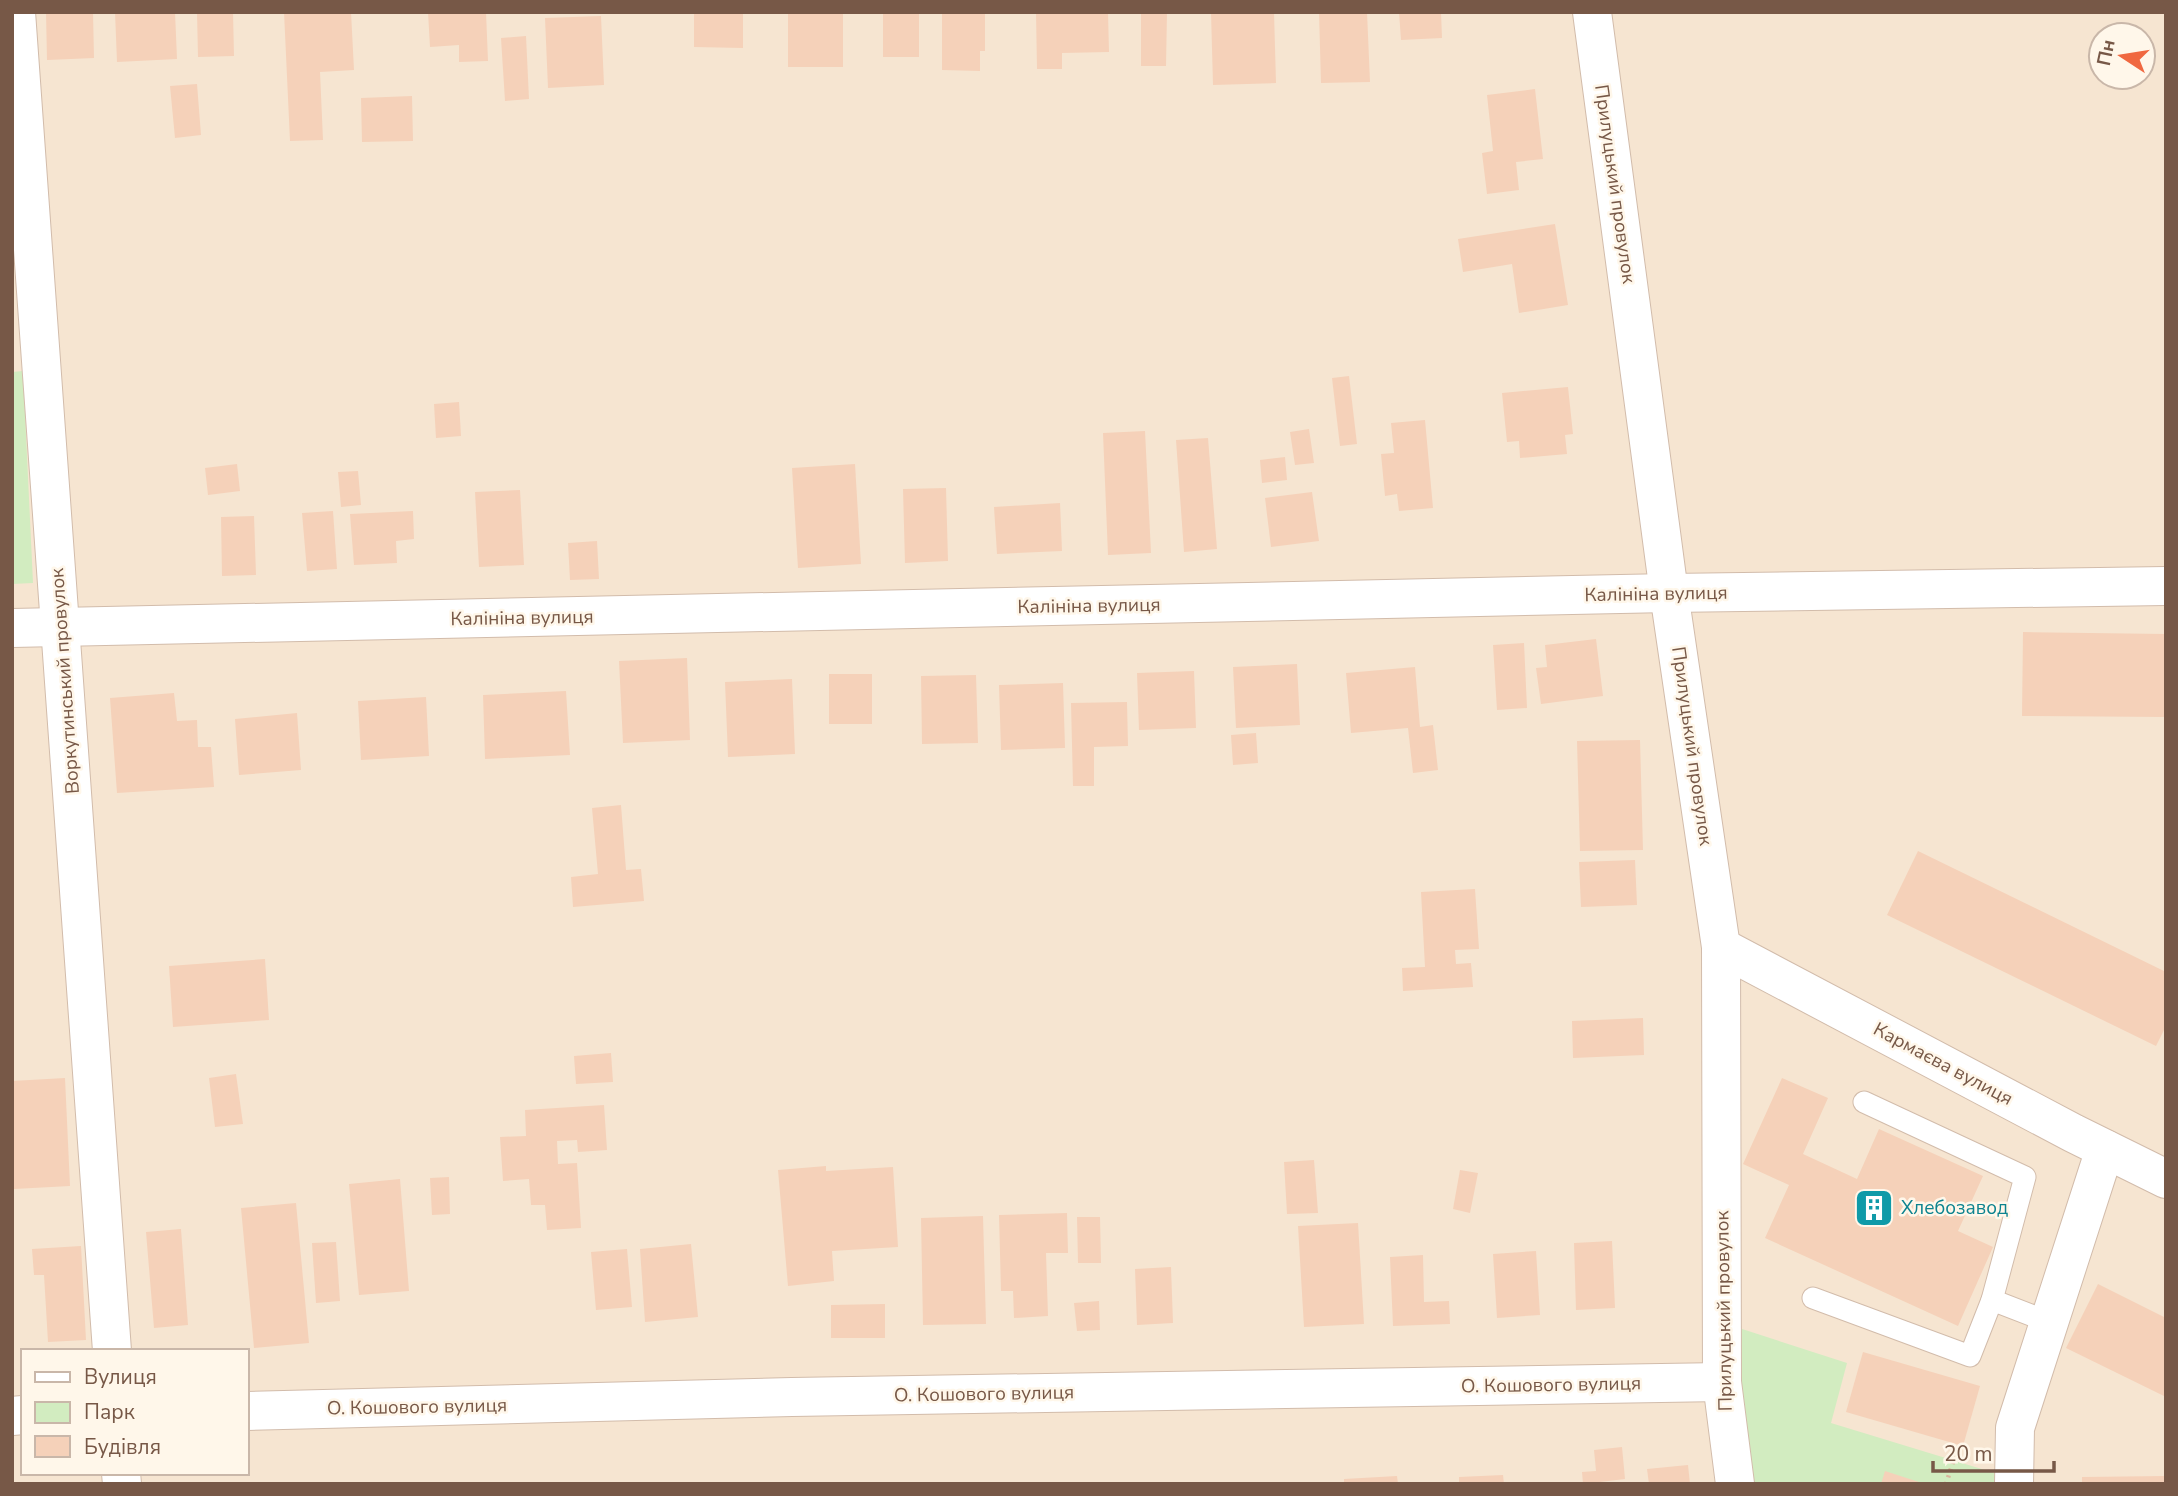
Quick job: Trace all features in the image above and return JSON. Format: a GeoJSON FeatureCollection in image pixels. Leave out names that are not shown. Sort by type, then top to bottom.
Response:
{"type":"FeatureCollection","features":[{"type":"Feature","properties":{"kind":"street","name":"Воркутинський провулок"},"geometry":{"type":"LineString","coordinates":[[16,12],[112,1349]]}},
{"type":"Feature","properties":{"kind":"street","name":"Прилуцький провулок"},"geometry":{"type":"LineString","coordinates":[[1592,12],[1669,593],[1721,947],[1722,1382],[1735,1484]]}},
{"type":"Feature","properties":{"kind":"street","name":"Калініна вулиця"},"geometry":{"type":"LineString","coordinates":[[12,628],[1669,593],[2166,586]]}},
{"type":"Feature","properties":{"kind":"street","name":"Кармаєва вулиця"},"geometry":{"type":"LineString","coordinates":[[1721,947],[2166,1179]]}},
{"type":"Feature","properties":{"kind":"street"},"geometry":{"type":"LineString","coordinates":[[2014,1484],[2015,1428],[2105,1149]]}},
{"type":"Feature","properties":{"kind":"street","name":"О. Кошового вулиця"},"geometry":{"type":"LineString","coordinates":[[248,1411],[792,1397],[1722,1382]]}},
{"type":"Feature","properties":{"kind":"lane"},"geometry":{"type":"LineString","coordinates":[[1813,1298],[1970,1356],[1992,1300],[2025,1177],[1864,1102]]}},
{"type":"Feature","properties":{"kind":"lane"},"geometry":{"type":"LineString","coordinates":[[1992,1300],[2049,1322]]}},
{"type":"Feature","properties":{"kind":"path"},"geometry":{"type":"LineString","coordinates":[[1947,1484],[1954,1459]]}},
{"type":"Feature","properties":{"kind":"shaded area"},"geometry":{"type":"Polygon","coordinates":[[[12,12],[2166,12],[2166,1484],[12,1484],[12,12]]]}},
{"type":"Feature","properties":{"kind":"green space"},"geometry":{"type":"Polygon","coordinates":[[[23,371],[33,583],[12,584],[12,372],[23,371]]]}},
{"type":"Feature","properties":{"kind":"green space"},"geometry":{"type":"Polygon","coordinates":[[[1739,1328],[1847,1363],[1831,1423],[1998,1474],[1998,1484],[1752,1484],[1744,1426],[1739,1328]]]}},
{"type":"Feature","properties":{"kind":"building"},"geometry":{"type":"Polygon","coordinates":[[[46,12],[93,12],[94,58],[47,60],[46,12]]]}},
{"type":"Feature","properties":{"kind":"building"},"geometry":{"type":"Polygon","coordinates":[[[115,12],[175,12],[177,59],[117,62],[115,12]]]}},
{"type":"Feature","properties":{"kind":"building"},"geometry":{"type":"Polygon","coordinates":[[[197,12],[233,12],[234,56],[198,57],[197,12]]]}},
{"type":"Feature","properties":{"kind":"building"},"geometry":{"type":"Polygon","coordinates":[[[284,12],[351,12],[354,70],[320,72],[323,140],[290,141],[284,12]]]}},
{"type":"Feature","properties":{"kind":"building"},"geometry":{"type":"Polygon","coordinates":[[[428,12],[486,12],[488,61],[459,62],[459,45],[430,47],[428,12]]]}},
{"type":"Feature","properties":{"kind":"building"},"geometry":{"type":"Polygon","coordinates":[[[694,12],[743,12],[743,48],[694,47],[694,12]]]}},
{"type":"Feature","properties":{"kind":"building"},"geometry":{"type":"Polygon","coordinates":[[[788,12],[843,12],[843,67],[788,67],[788,12]]]}},
{"type":"Feature","properties":{"kind":"building"},"geometry":{"type":"Polygon","coordinates":[[[883,12],[919,12],[919,57],[883,57],[883,12]]]}},
{"type":"Feature","properties":{"kind":"building"},"geometry":{"type":"Polygon","coordinates":[[[942,12],[985,12],[985,51],[980,51],[980,71],[942,70],[942,12]]]}},
{"type":"Feature","properties":{"kind":"building"},"geometry":{"type":"Polygon","coordinates":[[[1036,12],[1108,12],[1109,52],[1062,53],[1062,69],[1037,69],[1036,12]]]}},
{"type":"Feature","properties":{"kind":"building"},"geometry":{"type":"Polygon","coordinates":[[[1141,12],[1167,12],[1166,66],[1141,66],[1141,12]]]}},
{"type":"Feature","properties":{"kind":"building"},"geometry":{"type":"Polygon","coordinates":[[[1211,12],[1274,12],[1276,83],[1213,85],[1211,12]]]}},
{"type":"Feature","properties":{"kind":"building"},"geometry":{"type":"Polygon","coordinates":[[[1319,12],[1367,12],[1370,82],[1321,83],[1319,12]]]}},
{"type":"Feature","properties":{"kind":"building"},"geometry":{"type":"Polygon","coordinates":[[[1399,12],[1441,12],[1442,38],[1401,40],[1399,12]]]}},
{"type":"Feature","properties":{"kind":"building"},"geometry":{"type":"Polygon","coordinates":[[[601,16],[604,85],[548,88],[545,18],[601,16]]]}},
{"type":"Feature","properties":{"kind":"building"},"geometry":{"type":"Polygon","coordinates":[[[526,36],[529,99],[505,101],[501,38],[526,36]]]}},
{"type":"Feature","properties":{"kind":"building"},"geometry":{"type":"Polygon","coordinates":[[[197,84],[201,135],[175,138],[170,86],[197,84]]]}},
{"type":"Feature","properties":{"kind":"building"},"geometry":{"type":"Polygon","coordinates":[[[1535,89],[1543,159],[1516,162],[1519,190],[1487,194],[1482,153],[1493,151],[1487,95],[1535,89]]]}},
{"type":"Feature","properties":{"kind":"building"},"geometry":{"type":"Polygon","coordinates":[[[412,96],[413,141],[362,142],[361,98],[412,96]]]}},
{"type":"Feature","properties":{"kind":"building"},"geometry":{"type":"Polygon","coordinates":[[[1555,224],[1568,305],[1519,313],[1512,264],[1463,272],[1458,239],[1555,224]]]}},
{"type":"Feature","properties":{"kind":"building"},"geometry":{"type":"Polygon","coordinates":[[[1349,376],[1357,444],[1340,446],[1332,378],[1349,376]]]}},
{"type":"Feature","properties":{"kind":"building"},"geometry":{"type":"Polygon","coordinates":[[[1568,387],[1573,434],[1565,435],[1567,454],[1520,458],[1519,441],[1507,442],[1502,393],[1568,387]]]}},
{"type":"Feature","properties":{"kind":"building"},"geometry":{"type":"Polygon","coordinates":[[[459,402],[461,436],[436,438],[434,404],[459,402]]]}},
{"type":"Feature","properties":{"kind":"building"},"geometry":{"type":"Polygon","coordinates":[[[1425,420],[1433,508],[1399,511],[1397,494],[1385,496],[1381,454],[1394,453],[1391,423],[1425,420]]]}},
{"type":"Feature","properties":{"kind":"building"},"geometry":{"type":"Polygon","coordinates":[[[1309,429],[1314,463],[1295,465],[1290,432],[1309,429]]]}},
{"type":"Feature","properties":{"kind":"building"},"geometry":{"type":"Polygon","coordinates":[[[1145,431],[1151,553],[1108,555],[1103,433],[1145,431]]]}},
{"type":"Feature","properties":{"kind":"building"},"geometry":{"type":"Polygon","coordinates":[[[1208,438],[1217,549],[1184,552],[1176,440],[1208,438]]]}},
{"type":"Feature","properties":{"kind":"building"},"geometry":{"type":"Polygon","coordinates":[[[1285,457],[1287,480],[1262,483],[1260,460],[1285,457]]]}},
{"type":"Feature","properties":{"kind":"building"},"geometry":{"type":"Polygon","coordinates":[[[237,464],[240,491],[208,495],[205,468],[237,464]]]}},
{"type":"Feature","properties":{"kind":"building"},"geometry":{"type":"Polygon","coordinates":[[[855,464],[861,564],[798,568],[792,468],[855,464]]]}},
{"type":"Feature","properties":{"kind":"building"},"geometry":{"type":"Polygon","coordinates":[[[358,471],[361,505],[341,507],[338,472],[358,471]]]}},
{"type":"Feature","properties":{"kind":"building"},"geometry":{"type":"Polygon","coordinates":[[[946,488],[948,561],[905,563],[903,489],[946,488]]]}},
{"type":"Feature","properties":{"kind":"building"},"geometry":{"type":"Polygon","coordinates":[[[520,490],[524,565],[479,567],[475,492],[520,490]]]}},
{"type":"Feature","properties":{"kind":"building"},"geometry":{"type":"Polygon","coordinates":[[[1312,492],[1319,541],[1271,547],[1265,498],[1312,492]]]}},
{"type":"Feature","properties":{"kind":"building"},"geometry":{"type":"Polygon","coordinates":[[[1060,503],[1062,551],[997,554],[994,507],[1060,503]]]}},
{"type":"Feature","properties":{"kind":"building"},"geometry":{"type":"Polygon","coordinates":[[[333,511],[337,569],[307,571],[302,513],[333,511]]]}},
{"type":"Feature","properties":{"kind":"building"},"geometry":{"type":"Polygon","coordinates":[[[413,511],[414,539],[396,541],[397,563],[354,565],[350,514],[413,511]]]}},
{"type":"Feature","properties":{"kind":"building"},"geometry":{"type":"Polygon","coordinates":[[[254,516],[256,575],[222,576],[221,517],[254,516]]]}},
{"type":"Feature","properties":{"kind":"building"},"geometry":{"type":"Polygon","coordinates":[[[597,541],[599,579],[570,580],[568,543],[597,541]]]}},
{"type":"Feature","properties":{"kind":"building"},"geometry":{"type":"Polygon","coordinates":[[[2023,632],[2166,634],[2166,717],[2022,716],[2023,632]]]}},
{"type":"Feature","properties":{"kind":"building"},"geometry":{"type":"Polygon","coordinates":[[[1596,639],[1603,696],[1541,704],[1536,668],[1547,667],[1545,645],[1596,639]]]}},
{"type":"Feature","properties":{"kind":"building"},"geometry":{"type":"Polygon","coordinates":[[[1524,643],[1527,708],[1497,710],[1493,645],[1524,643]]]}},
{"type":"Feature","properties":{"kind":"building"},"geometry":{"type":"Polygon","coordinates":[[[687,658],[690,740],[623,743],[619,661],[687,658]]]}},
{"type":"Feature","properties":{"kind":"building"},"geometry":{"type":"Polygon","coordinates":[[[1297,664],[1300,725],[1236,728],[1233,667],[1297,664]]]}},
{"type":"Feature","properties":{"kind":"building"},"geometry":{"type":"Polygon","coordinates":[[[1415,667],[1420,727],[1433,725],[1438,770],[1413,773],[1408,728],[1351,733],[1346,673],[1415,667]]]}},
{"type":"Feature","properties":{"kind":"building"},"geometry":{"type":"Polygon","coordinates":[[[1194,671],[1196,728],[1139,730],[1137,673],[1194,671]]]}},
{"type":"Feature","properties":{"kind":"building"},"geometry":{"type":"Polygon","coordinates":[[[829,674],[872,674],[872,724],[829,724],[829,674]]]}},
{"type":"Feature","properties":{"kind":"building"},"geometry":{"type":"Polygon","coordinates":[[[976,675],[978,743],[922,744],[921,676],[976,675]]]}},
{"type":"Feature","properties":{"kind":"building"},"geometry":{"type":"Polygon","coordinates":[[[792,679],[795,754],[728,757],[725,682],[792,679]]]}},
{"type":"Feature","properties":{"kind":"building"},"geometry":{"type":"Polygon","coordinates":[[[1063,683],[1065,748],[1001,750],[999,685],[1063,683]]]}},
{"type":"Feature","properties":{"kind":"building"},"geometry":{"type":"Polygon","coordinates":[[[566,691],[570,755],[485,759],[483,695],[566,691]]]}},
{"type":"Feature","properties":{"kind":"building"},"geometry":{"type":"Polygon","coordinates":[[[174,693],[177,721],[197,720],[198,747],[211,747],[214,787],[117,793],[110,698],[174,693]]]}},
{"type":"Feature","properties":{"kind":"building"},"geometry":{"type":"Polygon","coordinates":[[[426,697],[429,756],[361,760],[358,701],[426,697]]]}},
{"type":"Feature","properties":{"kind":"building"},"geometry":{"type":"Polygon","coordinates":[[[1127,702],[1128,746],[1094,747],[1094,786],[1073,786],[1071,703],[1127,702]]]}},
{"type":"Feature","properties":{"kind":"building"},"geometry":{"type":"Polygon","coordinates":[[[297,713],[301,770],[239,775],[235,719],[297,713]]]}},
{"type":"Feature","properties":{"kind":"building"},"geometry":{"type":"Polygon","coordinates":[[[1256,733],[1258,763],[1233,765],[1231,735],[1256,733]]]}},
{"type":"Feature","properties":{"kind":"building"},"geometry":{"type":"Polygon","coordinates":[[[1640,740],[1643,850],[1580,851],[1577,741],[1640,740]]]}},
{"type":"Feature","properties":{"kind":"building"},"geometry":{"type":"Polygon","coordinates":[[[621,805],[626,870],[641,869],[644,901],[573,907],[571,877],[598,874],[592,808],[621,805]]]}},
{"type":"Feature","properties":{"kind":"building"},"geometry":{"type":"Polygon","coordinates":[[[1918,851],[2166,972],[2166,1026],[2156,1046],[1887,915],[1918,851]]]}},
{"type":"Feature","properties":{"kind":"building"},"geometry":{"type":"Polygon","coordinates":[[[1635,860],[1637,905],[1581,907],[1579,862],[1635,860]]]}},
{"type":"Feature","properties":{"kind":"building"},"geometry":{"type":"Polygon","coordinates":[[[1475,889],[1479,949],[1455,950],[1456,964],[1471,963],[1473,987],[1403,991],[1402,968],[1425,967],[1421,892],[1475,889]]]}},
{"type":"Feature","properties":{"kind":"building"},"geometry":{"type":"Polygon","coordinates":[[[265,959],[269,1020],[173,1027],[169,966],[265,959]]]}},
{"type":"Feature","properties":{"kind":"building"},"geometry":{"type":"Polygon","coordinates":[[[1643,1018],[1644,1055],[1573,1058],[1572,1021],[1643,1018]]]}},
{"type":"Feature","properties":{"kind":"building"},"geometry":{"type":"Polygon","coordinates":[[[611,1053],[613,1082],[576,1084],[574,1056],[611,1053]]]}},
{"type":"Feature","properties":{"kind":"building"},"geometry":{"type":"Polygon","coordinates":[[[236,1074],[243,1124],[215,1127],[209,1078],[236,1074]]]}},
{"type":"Feature","properties":{"kind":"building"},"geometry":{"type":"Polygon","coordinates":[[[65,1078],[70,1186],[14,1189],[12,1081],[65,1078]]]}},
{"type":"Feature","properties":{"kind":"building","name":"Хлебозавод"},"geometry":{"type":"Polygon","coordinates":[[[1782,1078],[1828,1098],[1803,1154],[1857,1179],[1879,1129],[1983,1176],[1958,1231],[1993,1247],[1958,1326],[1765,1238],[1789,1185],[1743,1164],[1782,1078]]]}},
{"type":"Feature","properties":{"kind":"building"},"geometry":{"type":"Polygon","coordinates":[[[604,1105],[607,1150],[578,1152],[577,1140],[557,1141],[558,1164],[577,1163],[581,1228],[547,1230],[545,1205],[531,1205],[529,1179],[503,1181],[500,1137],[526,1136],[525,1110],[604,1105]]]}},
{"type":"Feature","properties":{"kind":"building"},"geometry":{"type":"Polygon","coordinates":[[[1314,1160],[1318,1213],[1287,1214],[1284,1162],[1314,1160]]]}},
{"type":"Feature","properties":{"kind":"building"},"geometry":{"type":"Polygon","coordinates":[[[826,1166],[826,1171],[893,1167],[898,1247],[832,1251],[834,1281],[788,1286],[778,1170],[826,1166]]]}},
{"type":"Feature","properties":{"kind":"building"},"geometry":{"type":"Polygon","coordinates":[[[1460,1170],[1478,1173],[1470,1213],[1453,1209],[1460,1170]]]}},
{"type":"Feature","properties":{"kind":"building"},"geometry":{"type":"Polygon","coordinates":[[[449,1177],[450,1214],[432,1215],[430,1178],[449,1177]]]}},
{"type":"Feature","properties":{"kind":"building"},"geometry":{"type":"Polygon","coordinates":[[[400,1179],[409,1291],[359,1295],[349,1184],[400,1179]]]}},
{"type":"Feature","properties":{"kind":"building"},"geometry":{"type":"Polygon","coordinates":[[[296,1203],[309,1343],[254,1348],[241,1208],[296,1203]]]}},
{"type":"Feature","properties":{"kind":"building"},"geometry":{"type":"Polygon","coordinates":[[[1067,1213],[1068,1253],[1046,1253],[1048,1316],[1014,1318],[1013,1291],[1001,1291],[999,1215],[1067,1213]]]}},
{"type":"Feature","properties":{"kind":"building"},"geometry":{"type":"Polygon","coordinates":[[[983,1216],[986,1324],[923,1325],[921,1218],[983,1216]]]}},
{"type":"Feature","properties":{"kind":"building"},"geometry":{"type":"Polygon","coordinates":[[[1077,1217],[1100,1217],[1101,1263],[1078,1263],[1077,1217]]]}},
{"type":"Feature","properties":{"kind":"building"},"geometry":{"type":"Polygon","coordinates":[[[1358,1223],[1364,1324],[1304,1327],[1298,1226],[1358,1223]]]}},
{"type":"Feature","properties":{"kind":"building"},"geometry":{"type":"Polygon","coordinates":[[[181,1229],[188,1325],[154,1328],[146,1232],[181,1229]]]}},
{"type":"Feature","properties":{"kind":"building"},"geometry":{"type":"Polygon","coordinates":[[[1612,1241],[1615,1308],[1576,1310],[1574,1243],[1612,1241]]]}},
{"type":"Feature","properties":{"kind":"building"},"geometry":{"type":"Polygon","coordinates":[[[336,1242],[340,1301],[316,1303],[312,1243],[336,1242]]]}},
{"type":"Feature","properties":{"kind":"building"},"geometry":{"type":"Polygon","coordinates":[[[691,1244],[698,1317],[645,1322],[640,1249],[691,1244]]]}},
{"type":"Feature","properties":{"kind":"building"},"geometry":{"type":"Polygon","coordinates":[[[81,1246],[86,1340],[48,1342],[44,1275],[34,1275],[32,1249],[81,1246]]]}},
{"type":"Feature","properties":{"kind":"building"},"geometry":{"type":"Polygon","coordinates":[[[627,1249],[632,1307],[596,1310],[591,1252],[627,1249]]]}},
{"type":"Feature","properties":{"kind":"building"},"geometry":{"type":"Polygon","coordinates":[[[1536,1251],[1540,1315],[1497,1318],[1493,1254],[1536,1251]]]}},
{"type":"Feature","properties":{"kind":"building"},"geometry":{"type":"Polygon","coordinates":[[[1423,1255],[1424,1302],[1449,1301],[1450,1324],[1393,1326],[1390,1257],[1423,1255]]]}},
{"type":"Feature","properties":{"kind":"building"},"geometry":{"type":"Polygon","coordinates":[[[1171,1267],[1173,1323],[1137,1325],[1135,1269],[1171,1267]]]}},
{"type":"Feature","properties":{"kind":"building"},"geometry":{"type":"Polygon","coordinates":[[[2098,1284],[2166,1318],[2166,1397],[2066,1348],[2098,1284]]]}},
{"type":"Feature","properties":{"kind":"building"},"geometry":{"type":"Polygon","coordinates":[[[1099,1301],[1100,1330],[1077,1331],[1074,1303],[1099,1301]]]}},
{"type":"Feature","properties":{"kind":"building"},"geometry":{"type":"Polygon","coordinates":[[[885,1304],[885,1338],[831,1338],[831,1305],[885,1304]]]}},
{"type":"Feature","properties":{"kind":"building"},"geometry":{"type":"Polygon","coordinates":[[[1863,1352],[1980,1386],[1963,1446],[1846,1412],[1863,1352]]]}},
{"type":"Feature","properties":{"kind":"building"},"geometry":{"type":"Polygon","coordinates":[[[1622,1447],[1625,1479],[1583,1484],[1582,1472],[1596,1471],[1594,1450],[1622,1447]]]}},
{"type":"Feature","properties":{"kind":"building"},"geometry":{"type":"Polygon","coordinates":[[[1688,1465],[1690,1484],[1649,1484],[1647,1469],[1688,1465]]]}},
{"type":"Feature","properties":{"kind":"building"},"geometry":{"type":"Polygon","coordinates":[[[1885,1471],[1922,1483],[1922,1484],[1881,1484],[1885,1471]]]}},
{"type":"Feature","properties":{"kind":"building"},"geometry":{"type":"Polygon","coordinates":[[[1503,1475],[1504,1484],[1459,1484],[1459,1477],[1503,1475]]]}},
{"type":"Feature","properties":{"kind":"building"},"geometry":{"type":"Polygon","coordinates":[[[1397,1476],[1398,1484],[1344,1484],[1344,1479],[1397,1476]]]}},
{"type":"Feature","properties":{"kind":"building"},"geometry":{"type":"Polygon","coordinates":[[[2166,1476],[2166,1484],[2082,1484],[2082,1477],[2166,1476]]]}},
{"type":"Feature","properties":{"kind":"place","name":"Хлебозавод"},"geometry":{"type":"Point","coordinates":[1874,1208]}}]}
